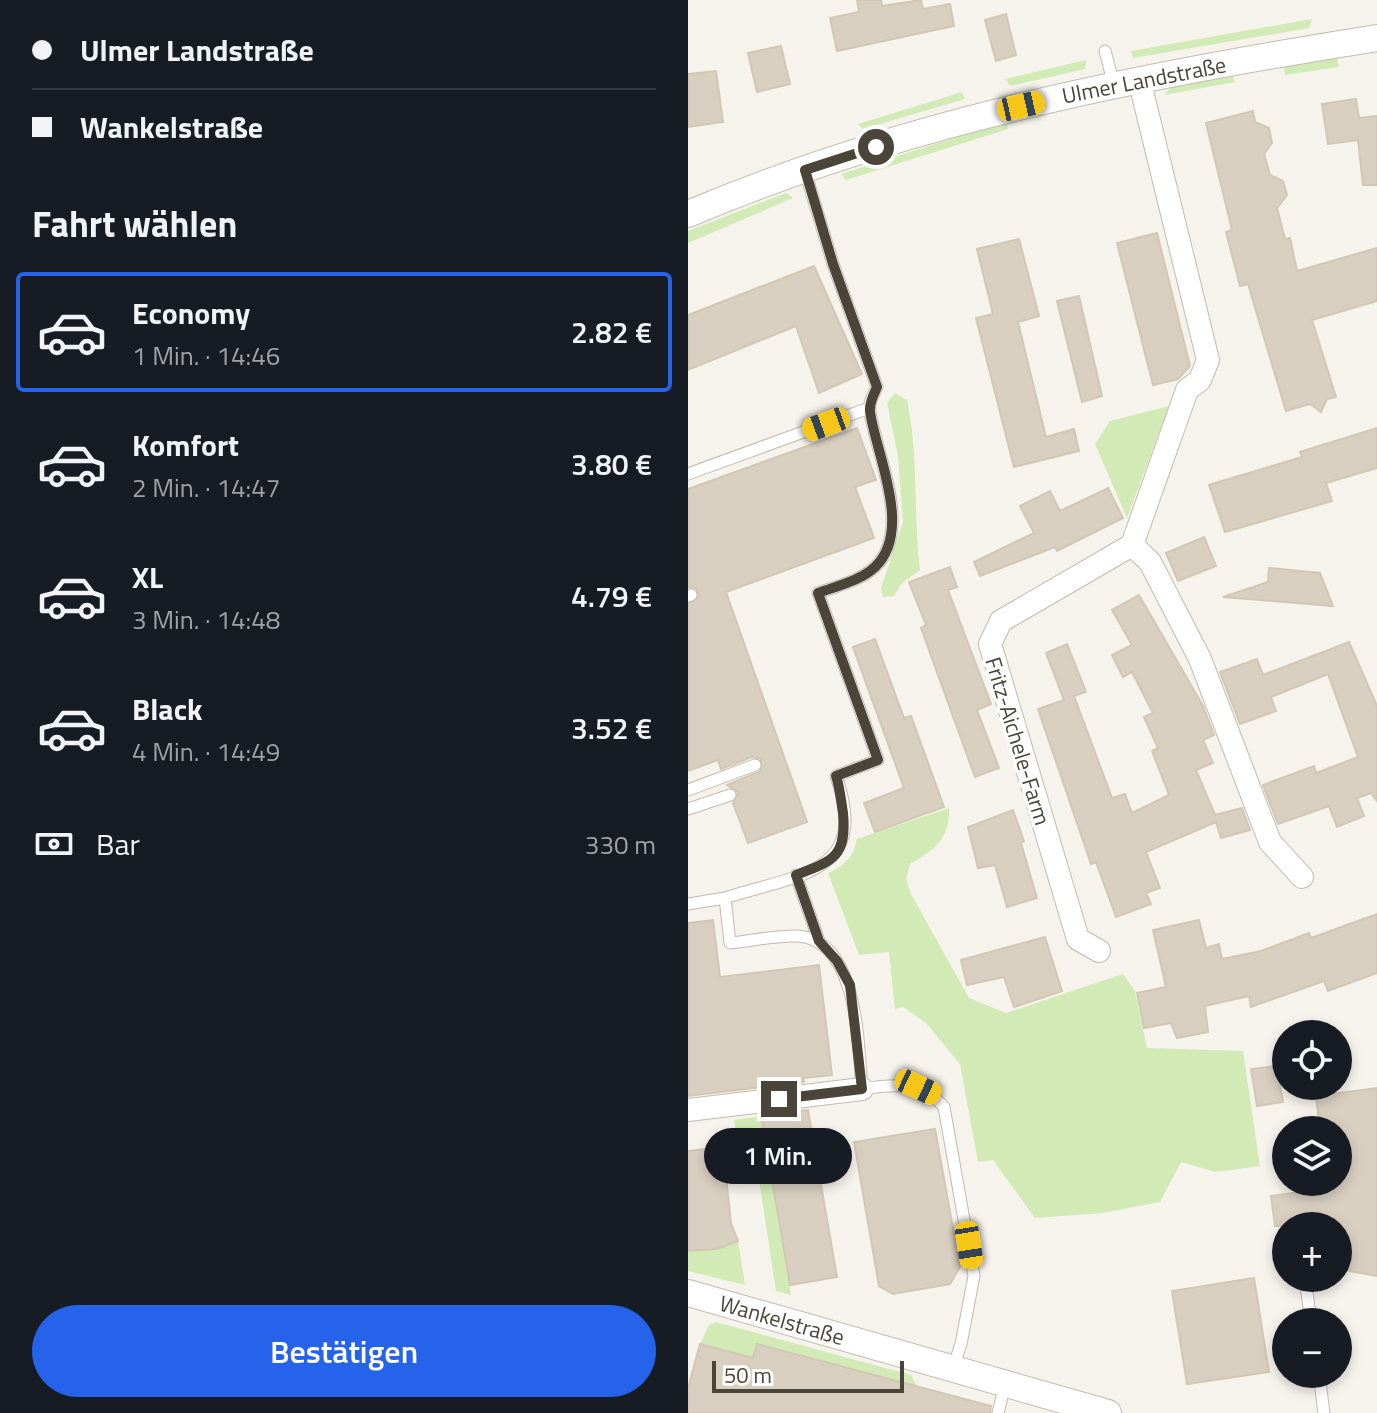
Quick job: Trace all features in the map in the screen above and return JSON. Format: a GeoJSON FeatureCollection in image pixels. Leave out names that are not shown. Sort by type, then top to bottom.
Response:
{"type":"FeatureCollection","features":[{"type":"Feature","properties":{"kind":"street","name":"Ulmer Landstraße"},"geometry":{"type":"LineString","coordinates":[[688,214],[805,170],[991,113],[1126,82],[1377,38]]}},
{"type":"Feature","properties":{"kind":"street"},"geometry":{"type":"LineString","coordinates":[[1126,82],[1208,360],[1200,380],[1187,390],[1132,545],[1150,562],[1200,659],[1270,842],[1302,877]]}},
{"type":"Feature","properties":{"kind":"street","name":"Fritz-Aichele-Farm"},"geometry":{"type":"LineString","coordinates":[[1099,951],[1078,939],[990,644],[1001,621],[1132,545]]}},
{"type":"Feature","properties":{"kind":"street"},"geometry":{"type":"LineString","coordinates":[[688,1110],[862,1089]]}},
{"type":"Feature","properties":{"kind":"street","name":"Wankelstraße"},"geometry":{"type":"LineString","coordinates":[[688,1293],[1108,1413]]}},
{"type":"Feature","properties":{"kind":"lane"},"geometry":{"type":"LineString","coordinates":[[1105,51],[1126,82]]}},
{"type":"Feature","properties":{"kind":"lane"},"geometry":{"type":"LineString","coordinates":[[688,904],[725,898],[796,875],[835,857],[844,840],[836,776],[878,760],[818,593],[863,576],[878,565],[886,549],[891,498],[869,408],[877,387],[833,264],[805,170]]}},
{"type":"Feature","properties":{"kind":"lane"},"geometry":{"type":"LineString","coordinates":[[688,474],[869,408]]}},
{"type":"Feature","properties":{"kind":"lane"},"geometry":{"type":"LineString","coordinates":[[688,790],[755,765]]}},
{"type":"Feature","properties":{"kind":"lane"},"geometry":{"type":"LineString","coordinates":[[688,809],[730,795]]}},
{"type":"Feature","properties":{"kind":"lane"},"geometry":{"type":"LineString","coordinates":[[796,875],[819,941],[837,961],[850,985],[862,1089],[900,1085],[918,1087],[935,1095],[944,1107],[974,1276],[953,1369]]}},
{"type":"Feature","properties":{"kind":"lane"},"geometry":{"type":"LineString","coordinates":[[725,898],[730,943],[799,936],[819,941]]}},
{"type":"Feature","properties":{"kind":"lane"},"geometry":{"type":"LineString","coordinates":[[998,1413],[1005,1384]]}},
{"type":"Feature","properties":{"kind":"lane"},"geometry":{"type":"LineString","coordinates":[[1321,1388],[1324,1413]]}},
{"type":"Feature","properties":{"kind":"green space"},"geometry":{"type":"Polygon","coordinates":[[[1312,19],[1309,28],[1133,58],[1131,51],[1312,19]]]}},
{"type":"Feature","properties":{"kind":"green space"},"geometry":{"type":"Polygon","coordinates":[[[1337,58],[1339,67],[1285,75],[1284,66],[1337,58]]]}},
{"type":"Feature","properties":{"kind":"green space"},"geometry":{"type":"Polygon","coordinates":[[[1086,60],[1085,69],[1010,86],[1005,79],[1086,60]]]}},
{"type":"Feature","properties":{"kind":"green space"},"geometry":{"type":"Polygon","coordinates":[[[1232,74],[1235,82],[1164,95],[1174,84],[1232,74]]]}},
{"type":"Feature","properties":{"kind":"green space"},"geometry":{"type":"Polygon","coordinates":[[[962,92],[965,99],[863,129],[858,124],[962,92]]]}},
{"type":"Feature","properties":{"kind":"green space"},"geometry":{"type":"Polygon","coordinates":[[[1007,121],[1008,129],[846,180],[841,174],[1007,121]]]}},
{"type":"Feature","properties":{"kind":"green space"},"geometry":{"type":"Polygon","coordinates":[[[786,193],[793,198],[688,243],[688,231],[786,193]]]}},
{"type":"Feature","properties":{"kind":"green space"},"geometry":{"type":"Polygon","coordinates":[[[895,393],[907,400],[911,421],[920,570],[902,583],[894,596],[883,597],[881,588],[903,522],[898,456],[887,403],[895,393]]]}},
{"type":"Feature","properties":{"kind":"green space"},"geometry":{"type":"Polygon","coordinates":[[[1169,406],[1127,518],[1095,444],[1110,421],[1169,406]]]}},
{"type":"Feature","properties":{"kind":"green space"},"geometry":{"type":"Polygon","coordinates":[[[949,808],[944,836],[927,854],[910,864],[906,879],[911,894],[969,998],[1006,1013],[1123,974],[1135,991],[1147,1048],[1243,1051],[1260,1166],[1216,1172],[1181,1162],[1160,1202],[1103,1213],[1035,1218],[993,1160],[978,1162],[960,1064],[926,1023],[903,1007],[895,1009],[889,952],[859,955],[828,873],[848,860],[857,839],[949,808]]]}},
{"type":"Feature","properties":{"kind":"green space"},"geometry":{"type":"Polygon","coordinates":[[[762,1116],[791,1295],[776,1291],[755,1153],[738,1144],[734,1120],[762,1116]]]}},
{"type":"Feature","properties":{"kind":"green space"},"geometry":{"type":"Polygon","coordinates":[[[738,1241],[745,1285],[688,1271],[688,1250],[717,1249],[738,1241]]]}},
{"type":"Feature","properties":{"kind":"green space"},"geometry":{"type":"Polygon","coordinates":[[[716,1322],[911,1375],[917,1387],[753,1358],[700,1344],[709,1325],[716,1322]]]}},
{"type":"Feature","properties":{"kind":"building"},"geometry":{"type":"Polygon","coordinates":[[[857,0],[881,0],[882,6],[921,0],[923,9],[950,4],[954,26],[837,51],[830,18],[859,12],[857,0]]]}},
{"type":"Feature","properties":{"kind":"building"},"geometry":{"type":"Polygon","coordinates":[[[1006,14],[1016,55],[996,61],[985,20],[1006,14]]]}},
{"type":"Feature","properties":{"kind":"building"},"geometry":{"type":"Polygon","coordinates":[[[781,46],[790,84],[757,92],[748,53],[781,46]]]}},
{"type":"Feature","properties":{"kind":"building"},"geometry":{"type":"Polygon","coordinates":[[[716,71],[723,122],[688,127],[688,74],[716,71]]]}},
{"type":"Feature","properties":{"kind":"building"},"geometry":{"type":"Polygon","coordinates":[[[1356,99],[1359,118],[1377,116],[1377,185],[1363,185],[1358,140],[1328,144],[1322,104],[1356,99]]]}},
{"type":"Feature","properties":{"kind":"building"},"geometry":{"type":"Polygon","coordinates":[[[1253,111],[1255,122],[1269,128],[1272,143],[1264,154],[1270,175],[1283,181],[1287,195],[1277,208],[1285,239],[1290,238],[1297,271],[1377,248],[1377,301],[1312,320],[1336,397],[1327,399],[1321,412],[1310,404],[1286,411],[1248,284],[1240,286],[1226,232],[1232,230],[1206,123],[1253,111]]]}},
{"type":"Feature","properties":{"kind":"building"},"geometry":{"type":"Polygon","coordinates":[[[1157,233],[1190,366],[1178,379],[1153,385],[1117,243],[1157,233]]]}},
{"type":"Feature","properties":{"kind":"building"},"geometry":{"type":"Polygon","coordinates":[[[1019,239],[1039,316],[1018,322],[1046,437],[1074,429],[1079,451],[1014,467],[976,318],[993,314],[977,249],[1019,239]]]}},
{"type":"Feature","properties":{"kind":"building"},"geometry":{"type":"Polygon","coordinates":[[[814,266],[862,374],[819,393],[796,326],[688,370],[688,315],[814,266]]]}},
{"type":"Feature","properties":{"kind":"building"},"geometry":{"type":"Polygon","coordinates":[[[1079,296],[1102,396],[1082,402],[1057,301],[1079,296]]]}},
{"type":"Feature","properties":{"kind":"building"},"geometry":{"type":"Polygon","coordinates":[[[857,428],[876,480],[855,487],[874,538],[726,592],[807,822],[748,843],[733,803],[738,792],[727,785],[761,771],[761,759],[752,757],[721,769],[718,760],[688,771],[688,604],[699,596],[696,588],[688,587],[688,489],[857,428]]]}},
{"type":"Feature","properties":{"kind":"building"},"geometry":{"type":"Polygon","coordinates":[[[1377,428],[1377,468],[1326,483],[1332,501],[1225,532],[1209,485],[1302,457],[1300,452],[1377,428]]]}},
{"type":"Feature","properties":{"kind":"building"},"geometry":{"type":"Polygon","coordinates":[[[1108,488],[1123,518],[1057,551],[1055,547],[980,576],[974,562],[1034,533],[1020,506],[1050,491],[1060,511],[1108,488]]]}},
{"type":"Feature","properties":{"kind":"building"},"geometry":{"type":"Polygon","coordinates":[[[1204,537],[1216,566],[1178,581],[1166,553],[1204,537]]]}},
{"type":"Feature","properties":{"kind":"building"},"geometry":{"type":"Polygon","coordinates":[[[950,567],[957,587],[948,590],[991,704],[977,710],[999,768],[975,777],[921,628],[926,625],[909,582],[950,567]]]}},
{"type":"Feature","properties":{"kind":"building"},"geometry":{"type":"Polygon","coordinates":[[[1269,568],[1320,573],[1333,606],[1223,597],[1268,582],[1269,568]]]}},
{"type":"Feature","properties":{"kind":"building"},"geometry":{"type":"Polygon","coordinates":[[[1139,595],[1203,706],[1214,735],[1203,740],[1213,763],[1196,770],[1215,815],[1242,808],[1250,830],[1221,838],[1216,822],[1146,852],[1160,888],[1146,893],[1151,904],[1116,917],[1096,862],[1091,864],[1038,709],[1064,700],[1046,653],[1067,644],[1086,692],[1074,696],[1112,798],[1125,794],[1132,813],[1169,795],[1152,751],[1158,748],[1144,717],[1153,713],[1132,672],[1123,677],[1112,655],[1132,645],[1112,610],[1139,595]]]}},
{"type":"Feature","properties":{"kind":"building"},"geometry":{"type":"Polygon","coordinates":[[[875,639],[904,718],[911,716],[944,807],[875,832],[864,803],[904,788],[853,647],[875,639]]]}},
{"type":"Feature","properties":{"kind":"building"},"geometry":{"type":"Polygon","coordinates":[[[1349,642],[1377,706],[1377,801],[1371,793],[1357,798],[1364,816],[1337,827],[1329,806],[1278,824],[1263,785],[1314,766],[1316,773],[1358,757],[1328,674],[1271,697],[1276,711],[1240,724],[1220,672],[1257,659],[1263,675],[1349,642]]]}},
{"type":"Feature","properties":{"kind":"building"},"geometry":{"type":"Polygon","coordinates":[[[1013,810],[1024,841],[1021,843],[1037,898],[1007,907],[995,865],[978,868],[968,827],[1013,810]]]}},
{"type":"Feature","properties":{"kind":"building"},"geometry":{"type":"Polygon","coordinates":[[[1377,914],[1377,973],[1328,991],[1324,981],[1251,1007],[1249,996],[1205,1006],[1208,1032],[1177,1038],[1171,1023],[1144,1028],[1137,993],[1166,987],[1153,930],[1199,920],[1206,948],[1219,944],[1222,959],[1261,951],[1309,933],[1311,938],[1377,914]]]}},
{"type":"Feature","properties":{"kind":"building"},"geometry":{"type":"Polygon","coordinates":[[[713,920],[720,977],[819,965],[832,1075],[803,1078],[804,1082],[688,1096],[688,923],[713,920]]]}},
{"type":"Feature","properties":{"kind":"building"},"geometry":{"type":"Polygon","coordinates":[[[1045,937],[1062,991],[1014,1007],[1004,977],[967,985],[961,960],[1045,937]]]}},
{"type":"Feature","properties":{"kind":"building"},"geometry":{"type":"Polygon","coordinates":[[[1272,1067],[1272,1100],[1283,1102],[1257,1106],[1251,1069],[1272,1067]]]}},
{"type":"Feature","properties":{"kind":"building"},"geometry":{"type":"Polygon","coordinates":[[[1377,1088],[1377,1276],[1352,1272],[1352,1212],[1273,1212],[1271,1196],[1352,1196],[1352,1116],[1318,1116],[1316,1100],[1352,1100],[1352,1091],[1377,1088]]]}},
{"type":"Feature","properties":{"kind":"building"},"geometry":{"type":"Polygon","coordinates":[[[808,1110],[837,1277],[790,1285],[761,1115],[808,1110]]]}},
{"type":"Feature","properties":{"kind":"building"},"geometry":{"type":"Polygon","coordinates":[[[935,1129],[960,1267],[950,1284],[893,1294],[879,1286],[854,1142],[935,1129]]]}},
{"type":"Feature","properties":{"kind":"building"},"geometry":{"type":"Polygon","coordinates":[[[723,1147],[731,1224],[738,1241],[717,1249],[688,1251],[688,1151],[723,1147]]]}},
{"type":"Feature","properties":{"kind":"building"},"geometry":{"type":"Polygon","coordinates":[[[1254,1278],[1269,1372],[1187,1384],[1172,1291],[1254,1278]]]}},
{"type":"Feature","properties":{"kind":"building"},"geometry":{"type":"Polygon","coordinates":[[[700,1344],[753,1358],[757,1344],[991,1406],[990,1413],[688,1413],[688,1388],[700,1344]]]}},
{"type":"Feature","properties":{"kind":"route"},"geometry":{"type":"LineString","coordinates":[[779,1099],[862,1089],[850,985],[837,961],[819,941],[796,875],[835,857],[844,840],[840,786],[836,776],[878,760],[818,593],[863,576],[878,565],[886,549],[891,525],[891,498],[888,475],[869,408],[877,387],[833,264],[805,170],[876,147]]}}]}
